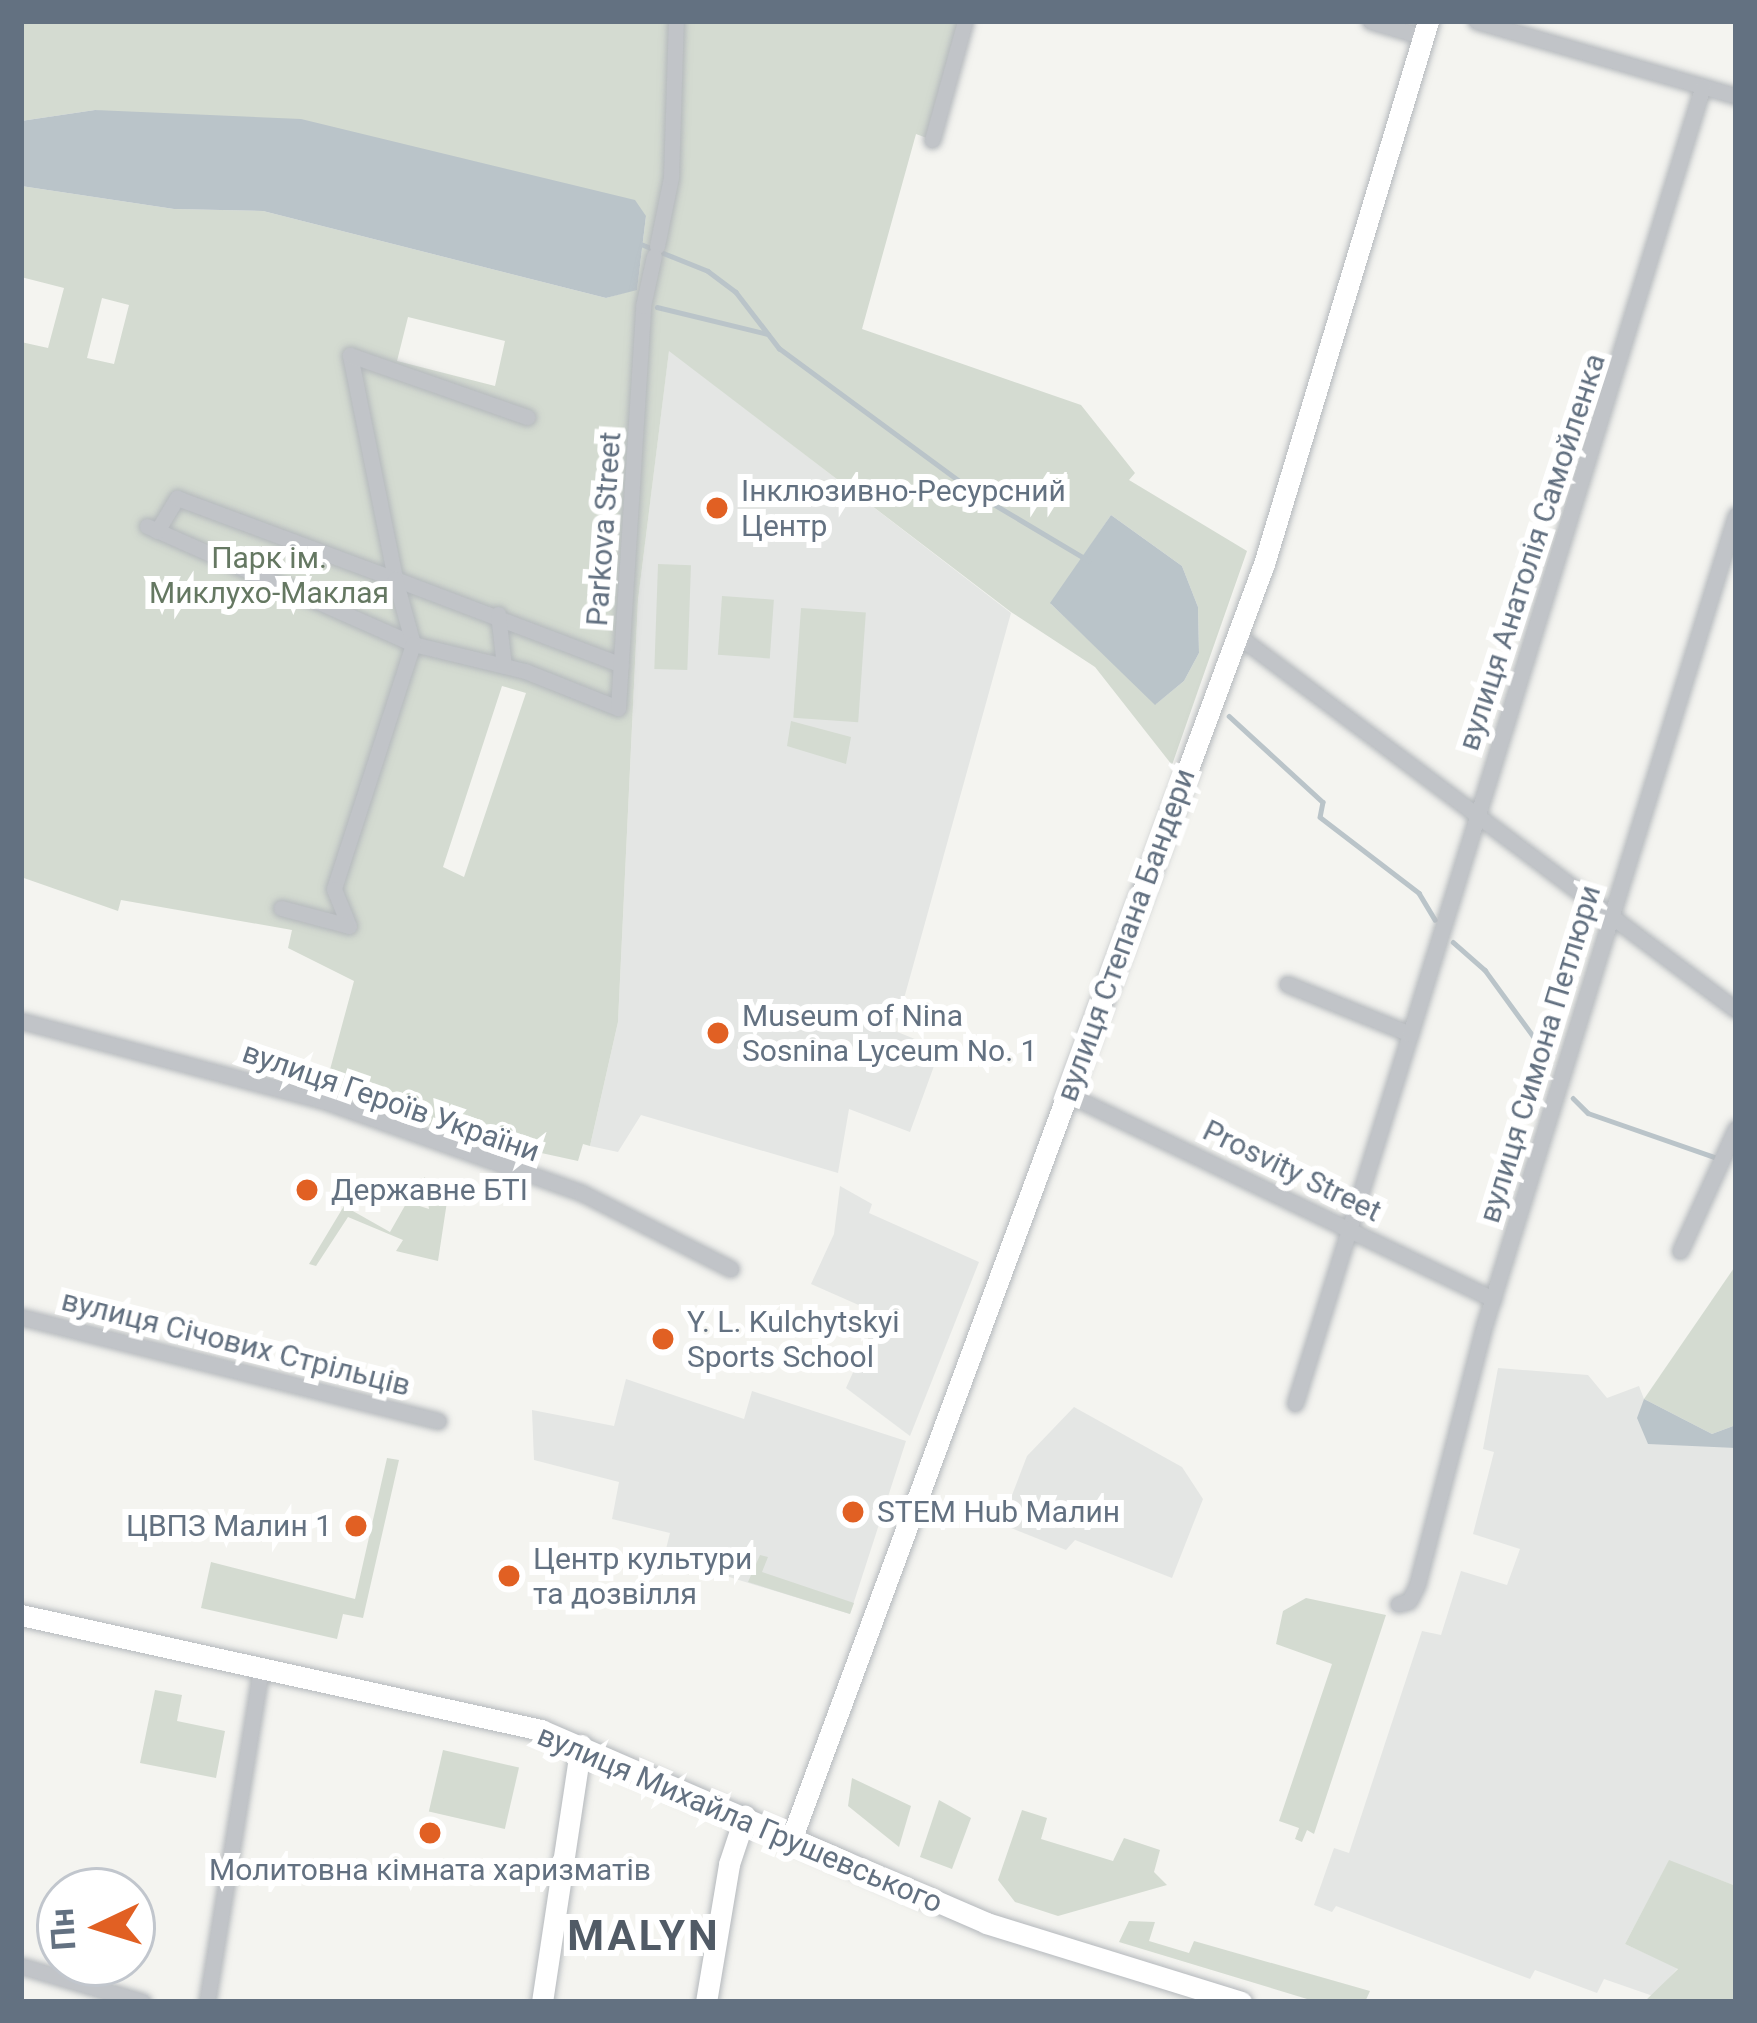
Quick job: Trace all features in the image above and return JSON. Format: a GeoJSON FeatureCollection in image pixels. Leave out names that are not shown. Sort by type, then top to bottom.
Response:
{"type":"FeatureCollection","features":[{"type":"Feature","properties":{"kind":"street","name":"Parkova Street"},"geometry":{"type":"LineString","coordinates":[[504,666],[617,708],[643,306],[671,177],[676,21]]}},
{"type":"Feature","properties":{"kind":"street"},"geometry":{"type":"LineString","coordinates":[[932,140],[965,21]]}},
{"type":"Feature","properties":{"kind":"street"},"geometry":{"type":"LineString","coordinates":[[1370,21],[1426,29]]}},
{"type":"Feature","properties":{"kind":"street"},"geometry":{"type":"LineString","coordinates":[[1476,21],[1736,96]]}},
{"type":"Feature","properties":{"kind":"street","name":"вулиця Степана Бандери"},"geometry":{"type":"LineString","coordinates":[[792,1837],[1290,488],[1426,29]]}},
{"type":"Feature","properties":{"kind":"street","name":"вулиця Анатолія Самойленка"},"geometry":{"type":"LineString","coordinates":[[1295,1403],[1703,86]]}},
{"type":"Feature","properties":{"kind":"street"},"geometry":{"type":"LineString","coordinates":[[281,908],[349,926],[334,889],[413,644],[395,579],[350,355],[526,418]]}},
{"type":"Feature","properties":{"kind":"street"},"geometry":{"type":"LineString","coordinates":[[498,614],[504,666],[413,644],[152,529],[177,498],[498,614],[621,664]]}},
{"type":"Feature","properties":{"kind":"street","name":"вулиця Симона Петлюри"},"geometry":{"type":"LineString","coordinates":[[1397,1604],[1409,1601],[1417,1585],[1493,1299],[1736,514]]}},
{"type":"Feature","properties":{"kind":"street"},"geometry":{"type":"LineString","coordinates":[[1237,635],[1610,920],[1736,1010]]}},
{"type":"Feature","properties":{"kind":"street"},"geometry":{"type":"LineString","coordinates":[[1287,984],[1410,1034]]}},
{"type":"Feature","properties":{"kind":"street","name":"вулиця Героїв України"},"geometry":{"type":"LineString","coordinates":[[21,1021],[321,1100],[582,1193],[731,1269]]}},
{"type":"Feature","properties":{"kind":"street","name":"Prosvity Street"},"geometry":{"type":"LineString","coordinates":[[1067,1094],[1493,1299]]}},
{"type":"Feature","properties":{"kind":"street"},"geometry":{"type":"LineString","coordinates":[[1680,1251],[1736,1128]]}},
{"type":"Feature","properties":{"kind":"street","name":"вулиця Січових Стрільців"},"geometry":{"type":"LineString","coordinates":[[21,1317],[438,1421]]}},
{"type":"Feature","properties":{"kind":"street","name":"вулиця Михайла Грушевського"},"geometry":{"type":"LineString","coordinates":[[21,1615],[581,1744],[986,1923],[1240,2002]]}},
{"type":"Feature","properties":{"kind":"street"},"geometry":{"type":"LineString","coordinates":[[207,2002],[261,1670]]}},
{"type":"Feature","properties":{"kind":"street"},"geometry":{"type":"LineString","coordinates":[[542,2002],[581,1744]]}},
{"type":"Feature","properties":{"kind":"street"},"geometry":{"type":"LineString","coordinates":[[706,2002],[728,1864],[745,1816]]}},
{"type":"Feature","properties":{"kind":"street"},"geometry":{"type":"LineString","coordinates":[[21,1966],[143,2002]]}},
{"type":"Feature","properties":{"kind":"shaded area"},"geometry":{"type":"Polygon","coordinates":[[[95,110],[301,119],[635,200],[646,216],[637,290],[606,298],[263,211],[174,209],[21,186],[21,121],[95,110]]]}},
{"type":"Feature","properties":{"kind":"shaded area"},"geometry":{"type":"Polygon","coordinates":[[[669,350],[1011,613],[895,1031],[937,1048],[938,1055],[910,1132],[849,1109],[838,1173],[641,1115],[618,1152],[590,1146],[618,1022],[638,600],[669,350]]]}},
{"type":"Feature","properties":{"kind":"shaded area"},"geometry":{"type":"Polygon","coordinates":[[[1111,515],[1182,566],[1198,607],[1199,653],[1184,681],[1155,705],[1050,603],[1111,515]]]}},
{"type":"Feature","properties":{"kind":"shaded area"},"geometry":{"type":"Polygon","coordinates":[[[840,1186],[872,1204],[869,1213],[979,1262],[910,1436],[846,1388],[879,1314],[811,1284],[834,1234],[840,1186]]]}},
{"type":"Feature","properties":{"kind":"shaded area"},"geometry":{"type":"Polygon","coordinates":[[[1498,1368],[1588,1375],[1607,1398],[1639,1386],[1644,1399],[1712,1434],[1736,1425],[1736,1886],[1669,1861],[1625,1944],[1678,1968],[1653,1996],[1604,1979],[1597,1993],[1535,1970],[1530,1979],[1336,1906],[1332,1912],[1314,1905],[1334,1848],[1349,1853],[1422,1631],[1441,1635],[1461,1571],[1507,1585],[1520,1549],[1473,1534],[1494,1452],[1483,1449],[1498,1368]]]}},
{"type":"Feature","properties":{"kind":"shaded area"},"geometry":{"type":"Polygon","coordinates":[[[626,1379],[744,1419],[752,1391],[906,1441],[850,1614],[664,1557],[670,1533],[612,1519],[619,1482],[534,1460],[532,1410],[614,1426],[626,1379]]]}},
{"type":"Feature","properties":{"kind":"shaded area"},"geometry":{"type":"Polygon","coordinates":[[[1644,1399],[1712,1434],[1736,1425],[1736,1448],[1648,1444],[1637,1418],[1644,1399]]]}},
{"type":"Feature","properties":{"kind":"shaded area"},"geometry":{"type":"Polygon","coordinates":[[[1074,1407],[1182,1467],[1203,1499],[1172,1578],[1075,1540],[1066,1550],[1001,1524],[1027,1456],[1074,1407]]]}},
{"type":"Feature","properties":{"kind":"green space","name":"Парк ім. Миклухо-Маклая"},"geometry":{"type":"Polygon","coordinates":[[[21,21],[965,21],[932,140],[916,134],[862,329],[1081,405],[1135,473],[1129,480],[1247,551],[1172,765],[1095,667],[1011,612],[669,351],[638,600],[618,1022],[590,1146],[583,1144],[578,1161],[450,1133],[325,1088],[354,981],[288,948],[292,930],[121,900],[118,911],[21,877],[21,342],[48,348],[64,288],[21,277],[21,186],[174,209],[263,211],[606,298],[637,289],[646,216],[95,110],[21,121],[21,21]],[[102,298],[87,358],[114,364],[129,305],[102,298]],[[408,317],[397,361],[495,386],[505,341],[408,317]],[[1111,515],[1051,604],[1156,704],[1184,681],[1199,653],[1198,607],[1182,566],[1111,515]],[[502,686],[443,867],[464,877],[526,693],[502,686]]]}},
{"type":"Feature","properties":{"kind":"green space"},"geometry":{"type":"Polygon","coordinates":[[[658,564],[691,565],[687,670],[654,669],[658,564]]]}},
{"type":"Feature","properties":{"kind":"green space"},"geometry":{"type":"Polygon","coordinates":[[[722,596],[774,600],[770,658],[718,655],[722,596]]]}},
{"type":"Feature","properties":{"kind":"green space"},"geometry":{"type":"Polygon","coordinates":[[[801,608],[866,613],[858,722],[793,718],[801,608]]]}},
{"type":"Feature","properties":{"kind":"green space"},"geometry":{"type":"Polygon","coordinates":[[[791,721],[851,737],[846,764],[787,746],[791,721]]]}},
{"type":"Feature","properties":{"kind":"green space"},"geometry":{"type":"Polygon","coordinates":[[[424,1177],[448,1195],[438,1261],[396,1251],[403,1240],[348,1217],[316,1266],[309,1264],[344,1206],[390,1232],[407,1202],[429,1209],[424,1177]]]}},
{"type":"Feature","properties":{"kind":"green space"},"geometry":{"type":"Polygon","coordinates":[[[1736,1265],[1736,1425],[1712,1434],[1644,1399],[1736,1265]]]}},
{"type":"Feature","properties":{"kind":"green space"},"geometry":{"type":"Polygon","coordinates":[[[387,1458],[399,1460],[363,1618],[343,1614],[337,1639],[201,1608],[211,1562],[355,1599],[387,1458]]]}},
{"type":"Feature","properties":{"kind":"green space"},"geometry":{"type":"Polygon","coordinates":[[[760,1555],[768,1557],[762,1572],[854,1603],[850,1614],[748,1582],[760,1555]]]}},
{"type":"Feature","properties":{"kind":"green space"},"geometry":{"type":"Polygon","coordinates":[[[1306,1598],[1386,1615],[1314,1834],[1307,1830],[1302,1842],[1295,1839],[1299,1828],[1279,1821],[1332,1664],[1276,1644],[1283,1611],[1306,1598]]]}},
{"type":"Feature","properties":{"kind":"green space"},"geometry":{"type":"Polygon","coordinates":[[[155,1690],[182,1695],[177,1721],[225,1731],[216,1778],[140,1763],[155,1690]]]}},
{"type":"Feature","properties":{"kind":"green space"},"geometry":{"type":"Polygon","coordinates":[[[443,1750],[519,1768],[505,1829],[429,1811],[443,1750]]]}},
{"type":"Feature","properties":{"kind":"green space"},"geometry":{"type":"Polygon","coordinates":[[[852,1778],[911,1806],[899,1847],[848,1806],[852,1778]]]}},
{"type":"Feature","properties":{"kind":"green space"},"geometry":{"type":"Polygon","coordinates":[[[939,1800],[971,1818],[952,1869],[920,1857],[939,1800]]]}},
{"type":"Feature","properties":{"kind":"green space"},"geometry":{"type":"Polygon","coordinates":[[[1022,1810],[1047,1818],[1041,1839],[1113,1861],[1124,1838],[1160,1850],[1154,1872],[1167,1885],[1058,1916],[1015,1902],[998,1880],[1022,1810]]]}},
{"type":"Feature","properties":{"kind":"green space"},"geometry":{"type":"Polygon","coordinates":[[[1669,1860],[1736,1886],[1736,2002],[1644,2002],[1678,1969],[1625,1944],[1669,1860]]]}},
{"type":"Feature","properties":{"kind":"green space"},"geometry":{"type":"Polygon","coordinates":[[[1129,1921],[1155,1922],[1149,1941],[1189,1953],[1194,1941],[1370,1991],[1365,2002],[1317,2002],[1119,1942],[1129,1921]]]}},
{"type":"Feature","properties":{"kind":"waterway"},"geometry":{"type":"LineString","coordinates":[[641,244],[708,271],[736,292],[779,348],[980,496],[1088,560]]}},
{"type":"Feature","properties":{"kind":"waterway"},"geometry":{"type":"LineString","coordinates":[[657,307],[768,334]]}},
{"type":"Feature","properties":{"kind":"waterway"},"geometry":{"type":"LineString","coordinates":[[1229,716],[1323,802],[1320,817],[1419,893],[1435,920]]}},
{"type":"Feature","properties":{"kind":"waterway"},"geometry":{"type":"LineString","coordinates":[[1453,942],[1485,970],[1550,1059]]}},
{"type":"Feature","properties":{"kind":"waterway"},"geometry":{"type":"LineString","coordinates":[[1573,1098],[1588,1113],[1714,1157]]}},
{"type":"Feature","properties":{"kind":"place","name":"Інклюзивно-Ресурсний Центр"},"geometry":{"type":"Point","coordinates":[717,508]}},
{"type":"Feature","properties":{"kind":"place","name":"Museum of Nina Sosnina Lyceum No. 1"},"geometry":{"type":"Point","coordinates":[718,1033]}},
{"type":"Feature","properties":{"kind":"place","name":"Державне БТІ"},"geometry":{"type":"Point","coordinates":[307,1190]}},
{"type":"Feature","properties":{"kind":"place","name":"Y. L. Kulchytskyi Sports School"},"geometry":{"type":"Point","coordinates":[663,1339]}},
{"type":"Feature","properties":{"kind":"place","name":"STEM Hub Малин"},"geometry":{"type":"Point","coordinates":[853,1512]}},
{"type":"Feature","properties":{"kind":"place","name":"ЦВПЗ Малин 1"},"geometry":{"type":"Point","coordinates":[356,1526]}},
{"type":"Feature","properties":{"kind":"place","name":"Центр культури та дозвілля"},"geometry":{"type":"Point","coordinates":[509,1576]}},
{"type":"Feature","properties":{"kind":"place","name":"Молитовна кімната харизматів"},"geometry":{"type":"Point","coordinates":[430,1833]}},
{"type":"Feature","properties":{"kind":"district","name":"MALYN"},"geometry":{"type":"Point","coordinates":[644,1936]}}]}
